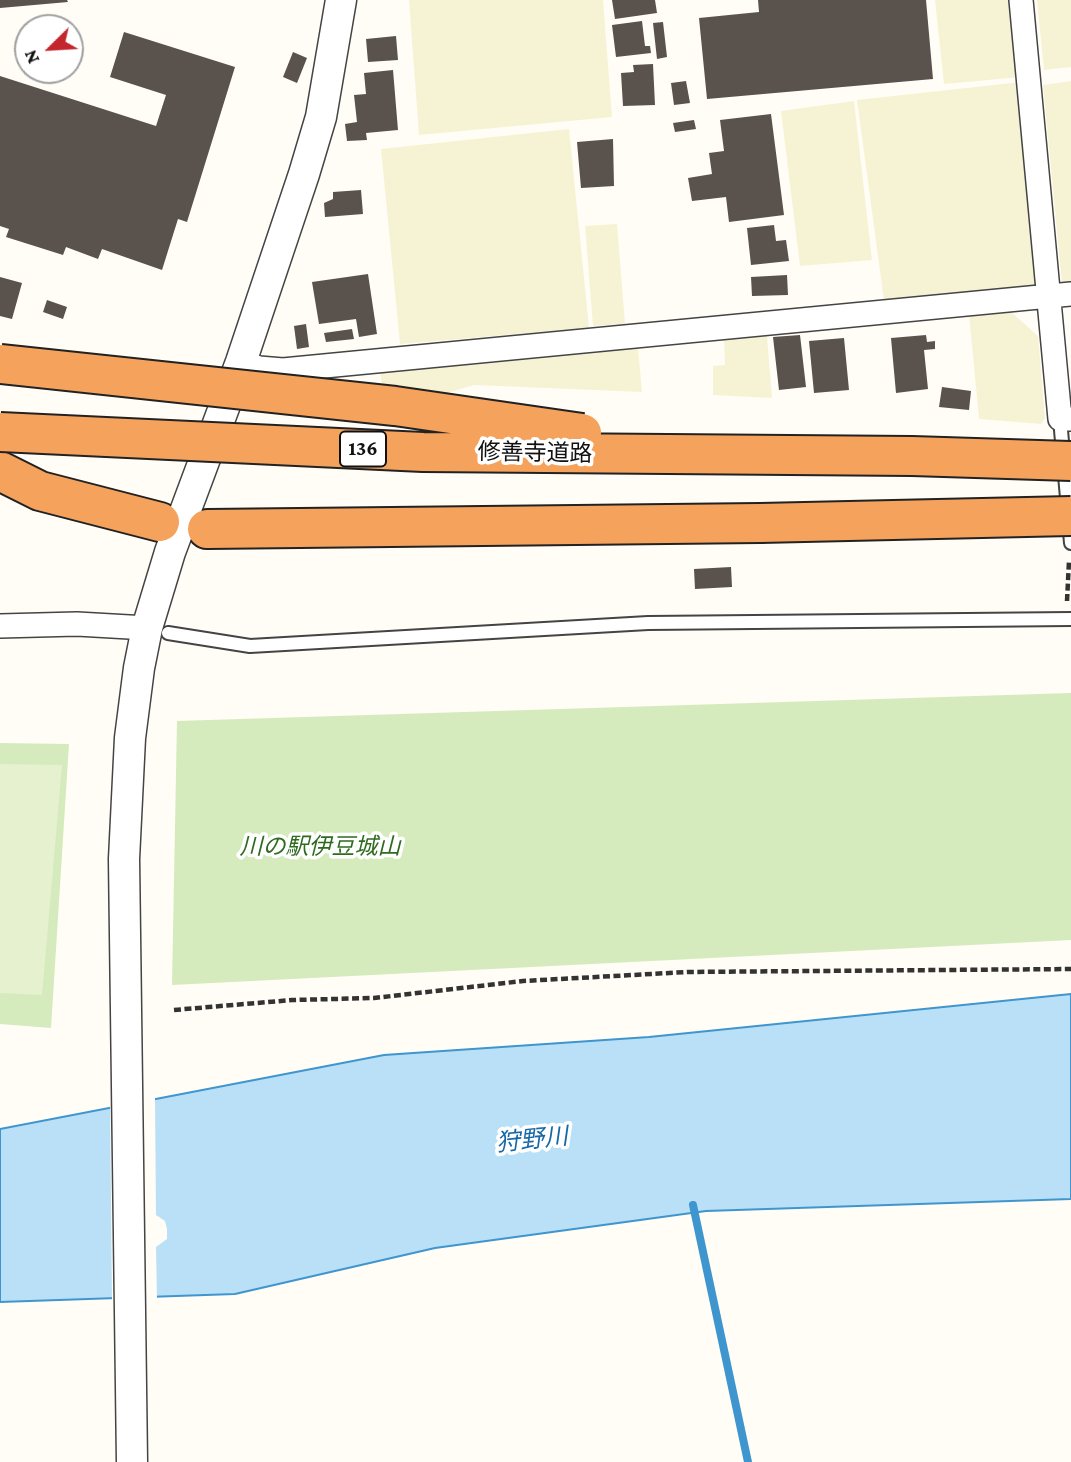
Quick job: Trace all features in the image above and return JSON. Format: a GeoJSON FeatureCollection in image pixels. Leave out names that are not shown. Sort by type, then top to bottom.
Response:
{"type":"FeatureCollection","features":[{"type":"Feature","properties":{"kind":"highway"},"geometry":{"type":"LineString","coordinates":[[0,364],[395,406],[726,454]]}},
{"type":"Feature","properties":{"kind":"highway","name":"修善寺道路"},"geometry":{"type":"LineString","coordinates":[[0,432],[423,452],[726,454],[1071,461]]}},
{"type":"Feature","properties":{"kind":"highway"},"geometry":{"type":"LineString","coordinates":[[0,471],[40,491],[160,522]]}},
{"type":"Feature","properties":{"kind":"highway"},"geometry":{"type":"LineString","coordinates":[[207,529],[760,523],[1071,516]]}},
{"type":"Feature","properties":{"kind":"street"},"geometry":{"type":"LineString","coordinates":[[132,1462],[124,859],[130,738],[139,668],[158,630],[170,552],[241,362],[321,117],[341,0]]}},
{"type":"Feature","properties":{"kind":"street"},"geometry":{"type":"LineString","coordinates":[[1021,0],[1061,295],[1066,419]]}},
{"type":"Feature","properties":{"kind":"street"},"geometry":{"type":"LineString","coordinates":[[241,362],[259,368],[283,370],[1061,295]]}},
{"type":"Feature","properties":{"kind":"street"},"geometry":{"type":"LineString","coordinates":[[0,626],[77,624],[158,630]]}},
{"type":"Feature","properties":{"kind":"lane"},"geometry":{"type":"LineString","coordinates":[[1066,419],[1071,543]]}},
{"type":"Feature","properties":{"kind":"lane"},"geometry":{"type":"LineString","coordinates":[[158,630],[250,646],[648,623],[1068,619]]}},
{"type":"Feature","properties":{"kind":"path"},"geometry":{"type":"LineString","coordinates":[[1068,619],[1071,543]]}},
{"type":"Feature","properties":{"kind":"path"},"geometry":{"type":"LineString","coordinates":[[174,1010],[292,1000],[373,998],[523,981],[687,972],[1071,969]]}},
{"type":"Feature","properties":{"kind":"shaded area"},"geometry":{"type":"Polygon","coordinates":[[[409,0],[603,0],[612,117],[419,135],[409,0]]]}},
{"type":"Feature","properties":{"kind":"shaded area"},"geometry":{"type":"Polygon","coordinates":[[[935,0],[1014,0],[1021,77],[944,84],[935,0]]]}},
{"type":"Feature","properties":{"kind":"shaded area"},"geometry":{"type":"Polygon","coordinates":[[[1037,0],[1071,0],[1071,67],[1044,70],[1037,0]]]}},
{"type":"Feature","properties":{"kind":"shaded area"},"geometry":{"type":"Polygon","coordinates":[[[1071,81],[1071,282],[1062,283],[1043,85],[1071,81]]]}},
{"type":"Feature","properties":{"kind":"shaded area"},"geometry":{"type":"Polygon","coordinates":[[[1021,82],[1040,285],[884,301],[857,100],[1021,82]]]}},
{"type":"Feature","properties":{"kind":"shaded area"},"geometry":{"type":"Polygon","coordinates":[[[854,101],[872,260],[800,266],[781,111],[854,101]]]}},
{"type":"Feature","properties":{"kind":"shaded area"},"geometry":{"type":"Polygon","coordinates":[[[569,129],[589,328],[400,344],[381,149],[569,129]]]}},
{"type":"Feature","properties":{"kind":"shaded area"},"geometry":{"type":"Polygon","coordinates":[[[617,224],[625,324],[593,326],[585,226],[617,224]]]}},
{"type":"Feature","properties":{"kind":"shaded area"},"geometry":{"type":"Polygon","coordinates":[[[1010,311],[1038,336],[1045,418],[1041,424],[979,419],[969,313],[1010,311]]]}},
{"type":"Feature","properties":{"kind":"shaded area"},"geometry":{"type":"Polygon","coordinates":[[[767,336],[772,398],[713,395],[713,366],[725,365],[724,339],[767,336]]]}},
{"type":"Feature","properties":{"kind":"shaded area"},"geometry":{"type":"Polygon","coordinates":[[[638,348],[642,392],[474,385],[447,393],[383,391],[380,370],[471,365],[638,348]]]}},
{"type":"Feature","properties":{"kind":"green space","name":"川の駅伊豆城山"},"geometry":{"type":"Polygon","coordinates":[[[1071,693],[1071,940],[172,985],[177,721],[1071,693]]]}},
{"type":"Feature","properties":{"kind":"green space"},"geometry":{"type":"Polygon","coordinates":[[[0,743],[69,744],[51,1028],[0,1024],[0,743]]]}},
{"type":"Feature","properties":{"kind":"green space"},"geometry":{"type":"Polygon","coordinates":[[[0,764],[62,765],[42,995],[0,993],[0,764]]]}},
{"type":"Feature","properties":{"kind":"water","name":"狩野川"},"geometry":{"type":"Polygon","coordinates":[[[1071,994],[1071,1199],[706,1211],[435,1248],[235,1294],[0,1302],[0,1129],[384,1055],[649,1037],[1071,994]]]}},
{"type":"Feature","properties":{"kind":"pier"},"geometry":{"type":"Polygon","coordinates":[[[155,1097],[156,1215],[165,1221],[167,1229],[167,1239],[156,1247],[157,1300],[112,1302],[110,1105],[155,1097]]]}},
{"type":"Feature","properties":{"kind":"building"},"geometry":{"type":"Polygon","coordinates":[[[0,0],[67,0],[68,2],[0,8],[0,0]]]}},
{"type":"Feature","properties":{"kind":"building"},"geometry":{"type":"Polygon","coordinates":[[[612,0],[655,0],[657,13],[615,19],[612,0]]]}},
{"type":"Feature","properties":{"kind":"building"},"geometry":{"type":"Polygon","coordinates":[[[758,0],[926,0],[933,79],[707,99],[699,18],[759,12],[758,0]]]}},
{"type":"Feature","properties":{"kind":"building"},"geometry":{"type":"Polygon","coordinates":[[[642,21],[645,46],[650,46],[651,53],[616,57],[612,25],[642,21]]]}},
{"type":"Feature","properties":{"kind":"building"},"geometry":{"type":"Polygon","coordinates":[[[663,22],[667,57],[657,59],[653,23],[663,22]]]}},
{"type":"Feature","properties":{"kind":"building"},"geometry":{"type":"Polygon","coordinates":[[[124,32],[235,67],[187,222],[178,219],[162,270],[102,249],[98,259],[66,247],[63,255],[6,237],[9,229],[0,226],[0,76],[14,80],[14,84],[25,84],[156,126],[166,95],[110,77],[124,32]]]}},
{"type":"Feature","properties":{"kind":"building"},"geometry":{"type":"Polygon","coordinates":[[[396,36],[398,60],[368,62],[366,39],[396,36]]]}},
{"type":"Feature","properties":{"kind":"building"},"geometry":{"type":"Polygon","coordinates":[[[293,52],[307,58],[297,83],[283,77],[293,52]]]}},
{"type":"Feature","properties":{"kind":"building"},"geometry":{"type":"Polygon","coordinates":[[[653,64],[655,105],[623,106],[621,73],[634,72],[633,65],[653,64]]]}},
{"type":"Feature","properties":{"kind":"building"},"geometry":{"type":"Polygon","coordinates":[[[393,70],[398,130],[366,133],[367,140],[347,141],[345,124],[357,122],[354,95],[366,94],[364,73],[393,70]]]}},
{"type":"Feature","properties":{"kind":"building"},"geometry":{"type":"Polygon","coordinates":[[[686,81],[690,103],[674,105],[671,83],[686,81]]]}},
{"type":"Feature","properties":{"kind":"building"},"geometry":{"type":"Polygon","coordinates":[[[771,114],[784,215],[729,222],[726,197],[692,201],[688,178],[712,174],[709,153],[724,151],[720,120],[771,114]]]}},
{"type":"Feature","properties":{"kind":"building"},"geometry":{"type":"Polygon","coordinates":[[[694,120],[696,129],[675,132],[673,123],[694,120]]]}},
{"type":"Feature","properties":{"kind":"building"},"geometry":{"type":"Polygon","coordinates":[[[613,139],[614,186],[581,188],[577,142],[613,139]]]}},
{"type":"Feature","properties":{"kind":"building"},"geometry":{"type":"Polygon","coordinates":[[[361,190],[363,214],[325,217],[324,203],[333,199],[333,192],[361,190]]]}},
{"type":"Feature","properties":{"kind":"building"},"geometry":{"type":"Polygon","coordinates":[[[774,225],[776,241],[786,240],[789,261],[751,265],[747,228],[774,225]]]}},
{"type":"Feature","properties":{"kind":"building"},"geometry":{"type":"Polygon","coordinates":[[[368,274],[377,334],[359,337],[356,319],[319,324],[312,282],[368,274]]]}},
{"type":"Feature","properties":{"kind":"building"},"geometry":{"type":"Polygon","coordinates":[[[787,275],[788,295],[752,296],[751,277],[787,275]]]}},
{"type":"Feature","properties":{"kind":"building"},"geometry":{"type":"Polygon","coordinates":[[[0,277],[22,283],[12,319],[0,316],[0,277]]]}},
{"type":"Feature","properties":{"kind":"building"},"geometry":{"type":"Polygon","coordinates":[[[47,300],[67,307],[63,319],[43,312],[47,300]]]}},
{"type":"Feature","properties":{"kind":"building"},"geometry":{"type":"Polygon","coordinates":[[[306,324],[309,347],[297,349],[294,326],[306,324]]]}},
{"type":"Feature","properties":{"kind":"building"},"geometry":{"type":"Polygon","coordinates":[[[352,329],[354,339],[326,342],[324,333],[352,329]]]}},
{"type":"Feature","properties":{"kind":"building"},"geometry":{"type":"Polygon","coordinates":[[[800,335],[806,387],[779,390],[773,337],[800,335]]]}},
{"type":"Feature","properties":{"kind":"building"},"geometry":{"type":"Polygon","coordinates":[[[926,335],[927,342],[935,341],[935,349],[924,350],[928,389],[896,393],[891,338],[926,335]]]}},
{"type":"Feature","properties":{"kind":"building"},"geometry":{"type":"Polygon","coordinates":[[[844,338],[849,390],[814,393],[809,341],[844,338]]]}},
{"type":"Feature","properties":{"kind":"building"},"geometry":{"type":"Polygon","coordinates":[[[942,387],[971,391],[969,410],[939,407],[942,387]]]}},
{"type":"Feature","properties":{"kind":"building"},"geometry":{"type":"Polygon","coordinates":[[[731,567],[732,587],[695,589],[694,569],[731,567]]]}},
{"type":"Feature","properties":{"kind":"waterway"},"geometry":{"type":"LineString","coordinates":[[693,1205],[748,1462]]}}]}
